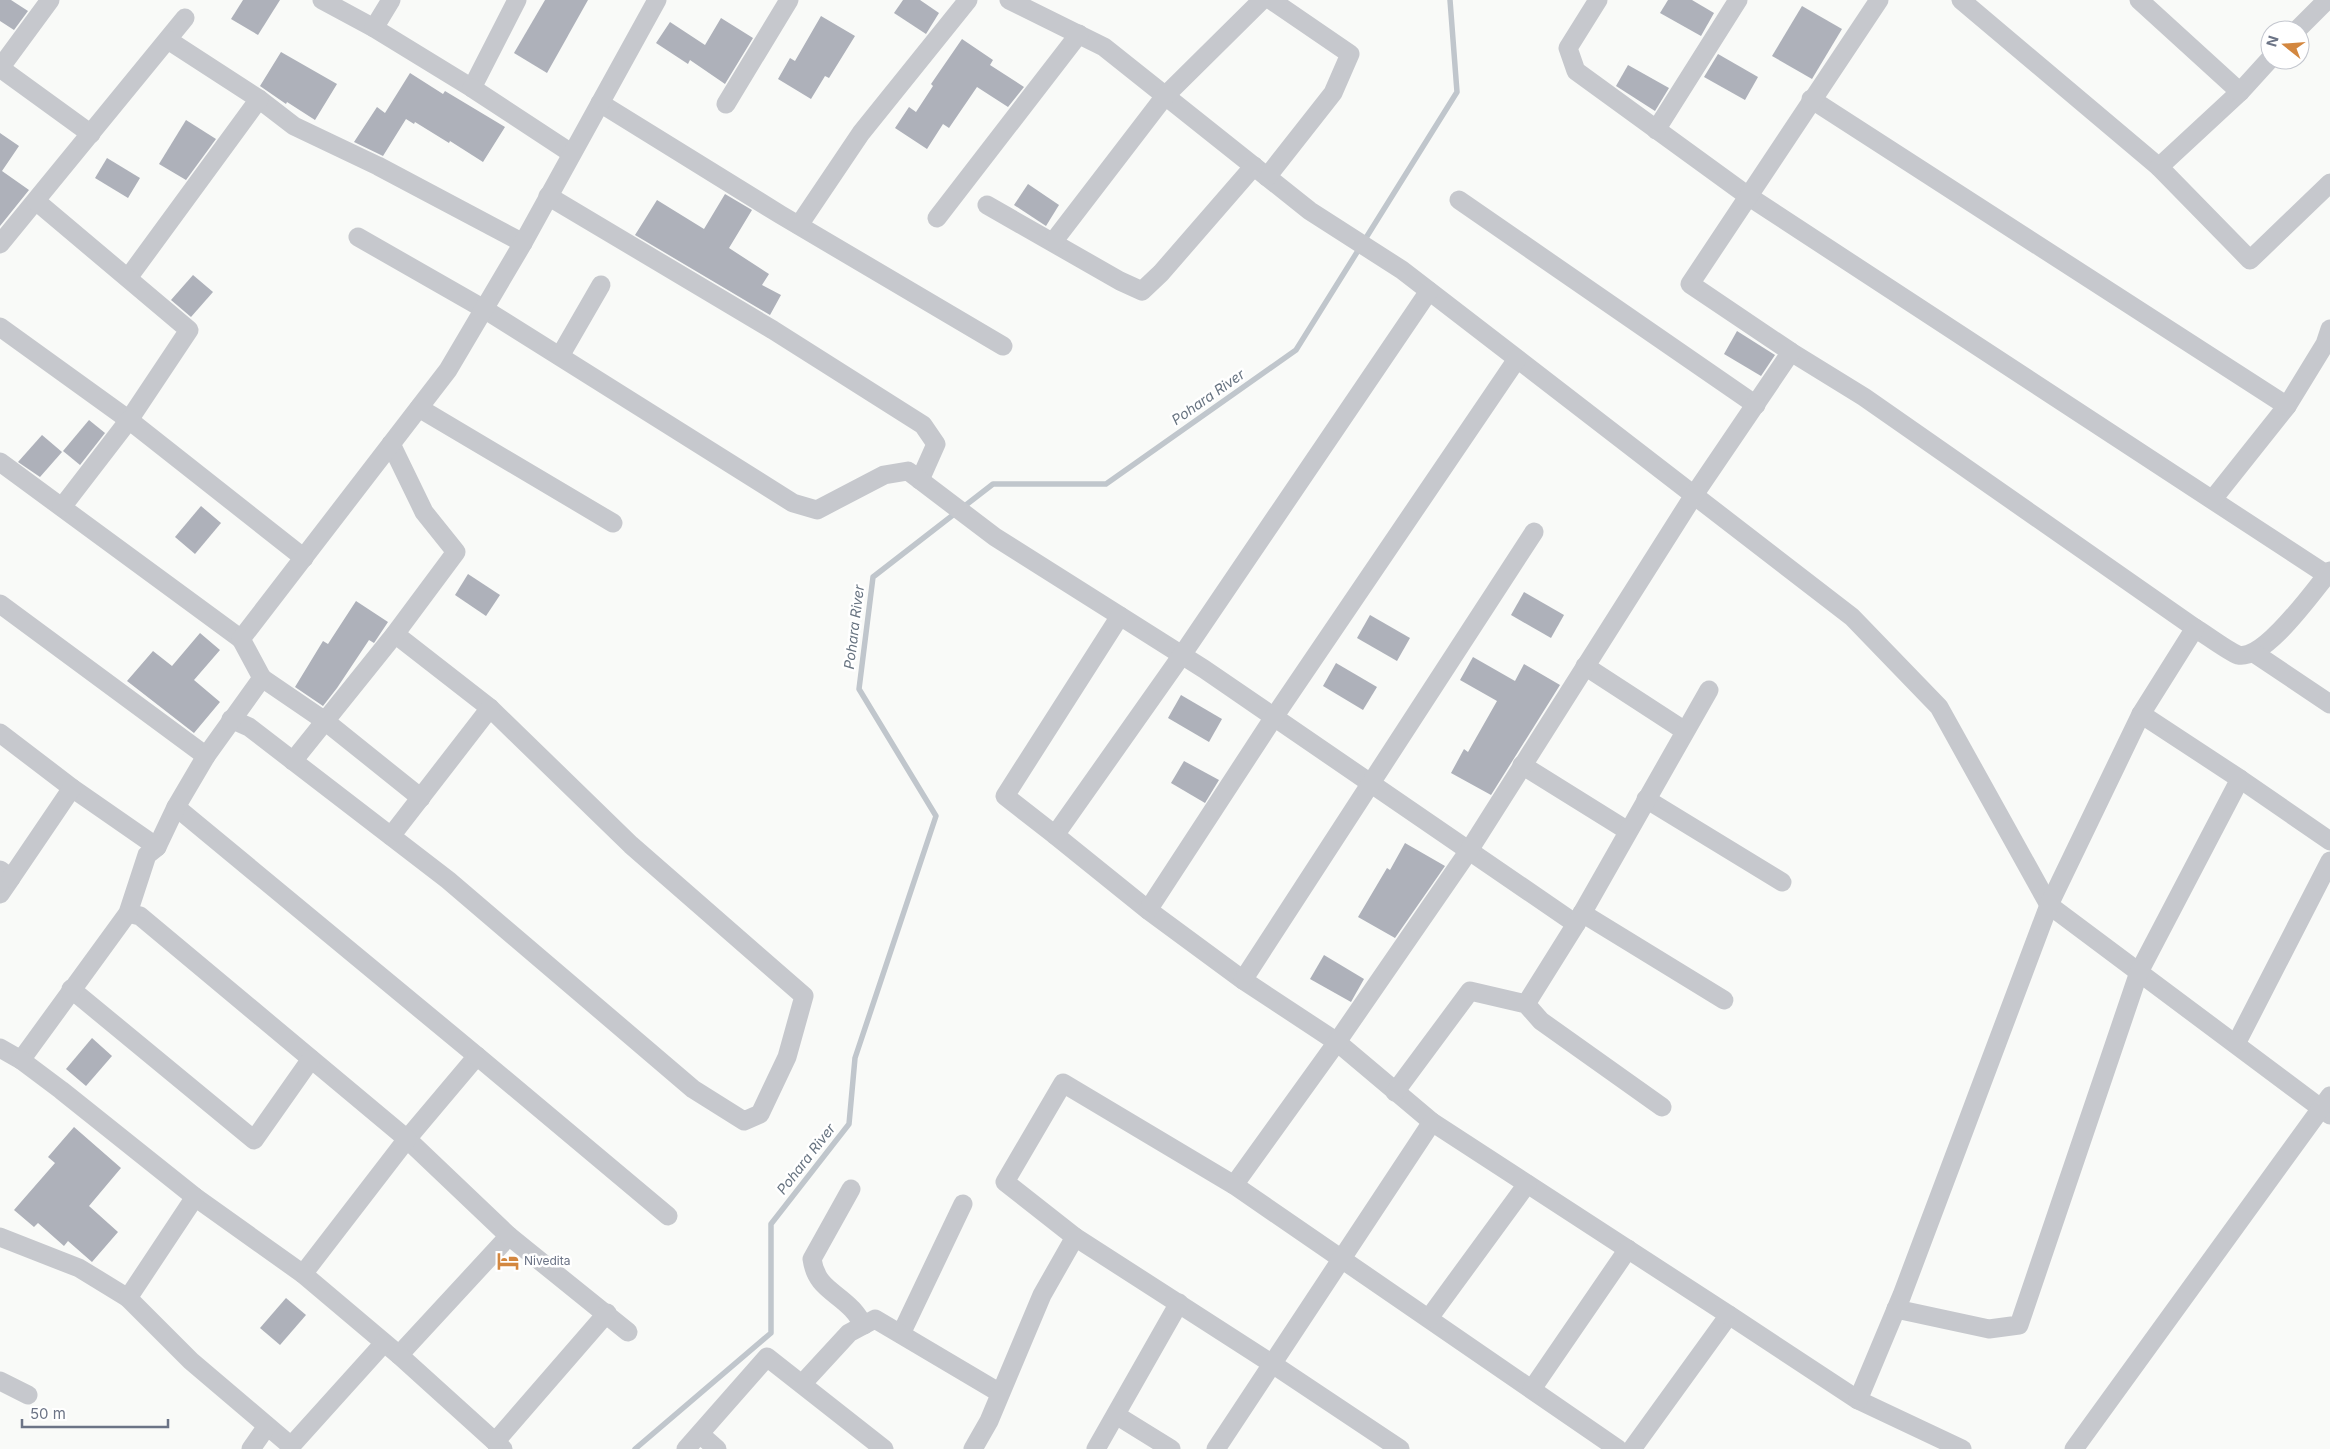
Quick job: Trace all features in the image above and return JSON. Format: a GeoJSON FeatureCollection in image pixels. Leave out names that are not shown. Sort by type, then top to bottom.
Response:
{"type":"FeatureCollection","features":[{"type":"Feature","properties":{"kind":"street"},"geometry":{"type":"LineString","coordinates":[[50,0],[0,68],[91,134]]}},
{"type":"Feature","properties":{"kind":"street"},"geometry":{"type":"LineString","coordinates":[[322,0],[374,28],[472,88],[571,153]]}},
{"type":"Feature","properties":{"kind":"street"},"geometry":{"type":"LineString","coordinates":[[374,28],[391,0]]}},
{"type":"Feature","properties":{"kind":"street"},"geometry":{"type":"LineString","coordinates":[[472,88],[517,0]]}},
{"type":"Feature","properties":{"kind":"street"},"geometry":{"type":"LineString","coordinates":[[242,639],[448,370],[522,243],[657,0]]}},
{"type":"Feature","properties":{"kind":"street"},"geometry":{"type":"LineString","coordinates":[[726,104],[790,0]]}},
{"type":"Feature","properties":{"kind":"street"},"geometry":{"type":"LineString","coordinates":[[799,226],[861,133],[968,0]]}},
{"type":"Feature","properties":{"kind":"street"},"geometry":{"type":"LineString","coordinates":[[1009,0],[1104,47],[1310,211],[1402,270],[1852,617],[1939,707],[2049,905],[2236,1044],[2327,1107],[2074,1449]]}},
{"type":"Feature","properties":{"kind":"street"},"geometry":{"type":"LineString","coordinates":[[1053,242],[1166,96],[1262,0]]}},
{"type":"Feature","properties":{"kind":"street"},"geometry":{"type":"LineString","coordinates":[[987,205],[1120,281],[1142,291],[1261,172],[1333,94],[1350,54],[1272,0]]}},
{"type":"Feature","properties":{"kind":"street"},"geometry":{"type":"LineString","coordinates":[[1598,0],[1568,48],[1576,72],[1748,196],[2329,573],[2285,627],[2254,653],[2238,655],[2195,628],[1864,397],[1791,352],[1690,284],[1748,196],[1811,99],[1873,2]]}},
{"type":"Feature","properties":{"kind":"street"},"geometry":{"type":"LineString","coordinates":[[1656,130],[1738,0]]}},
{"type":"Feature","properties":{"kind":"street"},"geometry":{"type":"LineString","coordinates":[[1961,0],[2159,167],[2250,260],[2330,183]]}},
{"type":"Feature","properties":{"kind":"street"},"geometry":{"type":"LineString","coordinates":[[2140,0],[2240,92]]}},
{"type":"Feature","properties":{"kind":"street"},"geometry":{"type":"LineString","coordinates":[[2305,20],[2319,2]]}},
{"type":"Feature","properties":{"kind":"street"},"geometry":{"type":"LineString","coordinates":[[0,244],[185,18]]}},
{"type":"Feature","properties":{"kind":"street"},"geometry":{"type":"LineString","coordinates":[[937,218],[1079,34]]}},
{"type":"Feature","properties":{"kind":"street"},"geometry":{"type":"LineString","coordinates":[[168,40],[259,99],[294,126],[378,166],[522,243]]}},
{"type":"Feature","properties":{"kind":"street"},"geometry":{"type":"LineString","coordinates":[[2159,167],[2240,92],[2260,70]]}},
{"type":"Feature","properties":{"kind":"street"},"geometry":{"type":"LineString","coordinates":[[128,278],[259,99]]}},
{"type":"Feature","properties":{"kind":"street"},"geometry":{"type":"LineString","coordinates":[[1811,99],[2287,406]]}},
{"type":"Feature","properties":{"kind":"street"},"geometry":{"type":"LineString","coordinates":[[600,103],[799,226],[1003,346]]}},
{"type":"Feature","properties":{"kind":"street"},"geometry":{"type":"LineString","coordinates":[[548,196],[773,330],[923,425],[936,444],[927,485]]}},
{"type":"Feature","properties":{"kind":"street"},"geometry":{"type":"LineString","coordinates":[[1459,200],[1756,405]]}},
{"type":"Feature","properties":{"kind":"street"},"geometry":{"type":"LineString","coordinates":[[36,201],[189,330],[129,420],[62,507]]}},
{"type":"Feature","properties":{"kind":"street"},"geometry":{"type":"LineString","coordinates":[[358,237],[484,309],[793,503],[818,510],[884,475],[908,471],[995,536],[1182,655],[1468,852],[1579,918],[1724,1000]]}},
{"type":"Feature","properties":{"kind":"street"},"geometry":{"type":"LineString","coordinates":[[560,356],[601,285]]}},
{"type":"Feature","properties":{"kind":"street"},"geometry":{"type":"LineString","coordinates":[[1055,835],[1182,655],[1429,291]]}},
{"type":"Feature","properties":{"kind":"street"},"geometry":{"type":"LineString","coordinates":[[0,327],[129,420],[304,558]]}},
{"type":"Feature","properties":{"kind":"street"},"geometry":{"type":"LineString","coordinates":[[2213,499],[2287,406],[2325,344],[2330,329]]}},
{"type":"Feature","properties":{"kind":"street"},"geometry":{"type":"LineString","coordinates":[[1234,1185],[1468,852],[1694,495],[1791,352]]}},
{"type":"Feature","properties":{"kind":"street"},"geometry":{"type":"LineString","coordinates":[[1148,910],[1274,717],[1517,359]]}},
{"type":"Feature","properties":{"kind":"street"},"geometry":{"type":"LineString","coordinates":[[419,408],[613,523]]}},
{"type":"Feature","properties":{"kind":"street"},"geometry":{"type":"LineString","coordinates":[[293,761],[395,634],[456,552],[424,512],[391,444]]}},
{"type":"Feature","properties":{"kind":"street"},"geometry":{"type":"LineString","coordinates":[[0,462],[242,639],[262,678],[325,721],[421,798]]}},
{"type":"Feature","properties":{"kind":"street"},"geometry":{"type":"LineString","coordinates":[[1243,980],[1372,785],[1534,532]]}},
{"type":"Feature","properties":{"kind":"street"},"geometry":{"type":"LineString","coordinates":[[0,604],[206,756]]}},
{"type":"Feature","properties":{"kind":"street"},"geometry":{"type":"LineString","coordinates":[[1120,616],[1005,796],[1148,910],[1243,980],[1336,1042],[1432,1122],[1858,1400],[1962,1449]]}},
{"type":"Feature","properties":{"kind":"street"},"geometry":{"type":"LineString","coordinates":[[1858,1400],[1896,1309],[2049,905],[2141,714],[2195,628]]}},
{"type":"Feature","properties":{"kind":"street"},"geometry":{"type":"LineString","coordinates":[[231,719],[248,727],[448,880],[693,1088],[744,1121],[760,1114],[787,1057],[804,996],[631,845],[490,708],[395,634]]}},
{"type":"Feature","properties":{"kind":"street"},"geometry":{"type":"LineString","coordinates":[[2254,653],[2330,704]]}},
{"type":"Feature","properties":{"kind":"street"},"geometry":{"type":"LineString","coordinates":[[1585,666],[1685,731]]}},
{"type":"Feature","properties":{"kind":"street"},"geometry":{"type":"LineString","coordinates":[[21,1060],[128,913],[147,855],[157,847],[176,807],[206,756],[262,678]]}},
{"type":"Feature","properties":{"kind":"street"},"geometry":{"type":"LineString","coordinates":[[1526,1004],[1579,918],[1709,690]]}},
{"type":"Feature","properties":{"kind":"street"},"geometry":{"type":"LineString","coordinates":[[391,836],[490,708]]}},
{"type":"Feature","properties":{"kind":"street"},"geometry":{"type":"LineString","coordinates":[[2141,714],[2330,841]]}},
{"type":"Feature","properties":{"kind":"street"},"geometry":{"type":"LineString","coordinates":[[0,733],[72,788],[157,847]]}},
{"type":"Feature","properties":{"kind":"street"},"geometry":{"type":"LineString","coordinates":[[1522,765],[1628,831]]}},
{"type":"Feature","properties":{"kind":"street"},"geometry":{"type":"LineString","coordinates":[[1896,1309],[1989,1329],[2019,1325],[2139,972],[2240,779]]}},
{"type":"Feature","properties":{"kind":"street"},"geometry":{"type":"LineString","coordinates":[[0,894],[6,874],[72,788]]}},
{"type":"Feature","properties":{"kind":"street"},"geometry":{"type":"LineString","coordinates":[[1646,799],[1782,882]]}},
{"type":"Feature","properties":{"kind":"street"},"geometry":{"type":"LineString","coordinates":[[176,807],[668,1216]]}},
{"type":"Feature","properties":{"kind":"street"},"geometry":{"type":"LineString","coordinates":[[2236,1044],[2330,861]]}},
{"type":"Feature","properties":{"kind":"street"},"geometry":{"type":"LineString","coordinates":[[128,913],[140,916],[407,1139],[509,1236],[607,1313],[628,1332]]}},
{"type":"Feature","properties":{"kind":"street"},"geometry":{"type":"LineString","coordinates":[[71,990],[254,1140],[311,1059]]}},
{"type":"Feature","properties":{"kind":"street"},"geometry":{"type":"LineString","coordinates":[[1395,1092],[1470,991],[1526,1004],[1541,1021],[1662,1107]]}},
{"type":"Feature","properties":{"kind":"street"},"geometry":{"type":"LineString","coordinates":[[0,1048],[21,1060],[196,1197],[303,1274],[399,1355],[499,1445],[607,1313]]}},
{"type":"Feature","properties":{"kind":"street"},"geometry":{"type":"LineString","coordinates":[[303,1274],[407,1139],[477,1056]]}},
{"type":"Feature","properties":{"kind":"street"},"geometry":{"type":"LineString","coordinates":[[1395,1448],[1274,1365],[1075,1237],[1005,1182],[1063,1083],[1234,1185],[1343,1258],[1618,1449]]}},
{"type":"Feature","properties":{"kind":"street"},"geometry":{"type":"LineString","coordinates":[[1216,1449],[1274,1365],[1432,1122]]}},
{"type":"Feature","properties":{"kind":"street"},"geometry":{"type":"LineString","coordinates":[[1429,1318],[1527,1184]]}},
{"type":"Feature","properties":{"kind":"street"},"geometry":{"type":"LineString","coordinates":[[851,1189],[812,1260],[814,1272],[821,1283],[852,1309],[864,1325]]}},
{"type":"Feature","properties":{"kind":"street"},"geometry":{"type":"LineString","coordinates":[[128,1298],[196,1197]]}},
{"type":"Feature","properties":{"kind":"street"},"geometry":{"type":"LineString","coordinates":[[901,1334],[963,1204]]}},
{"type":"Feature","properties":{"kind":"street"},"geometry":{"type":"LineString","coordinates":[[399,1355],[509,1236]]}},
{"type":"Feature","properties":{"kind":"street"},"geometry":{"type":"LineString","coordinates":[[0,1237],[78,1268],[128,1298],[190,1361],[293,1447],[384,1343]]}},
{"type":"Feature","properties":{"kind":"street"},"geometry":{"type":"LineString","coordinates":[[977,1448],[1042,1295],[1075,1237]]}},
{"type":"Feature","properties":{"kind":"street"},"geometry":{"type":"LineString","coordinates":[[1532,1389],[1628,1250]]}},
{"type":"Feature","properties":{"kind":"street"},"geometry":{"type":"LineString","coordinates":[[1096,1449],[1179,1303]]}},
{"type":"Feature","properties":{"kind":"street"},"geometry":{"type":"LineString","coordinates":[[1632,1449],[1729,1315]]}},
{"type":"Feature","properties":{"kind":"street"},"geometry":{"type":"LineString","coordinates":[[802,1384],[848,1333],[875,1319],[1000,1393]]}},
{"type":"Feature","properties":{"kind":"street"},"geometry":{"type":"LineString","coordinates":[[686,1449],[767,1357],[884,1449]]}},
{"type":"Feature","properties":{"kind":"street"},"geometry":{"type":"LineString","coordinates":[[0,1381],[28,1395]]}},
{"type":"Feature","properties":{"kind":"street"},"geometry":{"type":"LineString","coordinates":[[1116,1415],[1171,1449]]}},
{"type":"Feature","properties":{"kind":"street"},"geometry":{"type":"LineString","coordinates":[[251,1449],[268,1426]]}},
{"type":"Feature","properties":{"kind":"street"},"geometry":{"type":"LineString","coordinates":[[700,1434],[717,1449]]}},
{"type":"Feature","properties":{"kind":"building"},"geometry":{"type":"Polygon","coordinates":[[[0,0],[11,0],[28,11],[14,30],[0,21],[0,0]]]}},
{"type":"Feature","properties":{"kind":"building"},"geometry":{"type":"Polygon","coordinates":[[[243,0],[280,0],[258,35],[231,19],[243,0]]]}},
{"type":"Feature","properties":{"kind":"building"},"geometry":{"type":"Polygon","coordinates":[[[545,0],[588,0],[547,73],[514,53],[545,0]]]}},
{"type":"Feature","properties":{"kind":"building"},"geometry":{"type":"Polygon","coordinates":[[[903,0],[920,0],[939,13],[926,34],[894,13],[903,0]]]}},
{"type":"Feature","properties":{"kind":"building"},"geometry":{"type":"Polygon","coordinates":[[[1668,0],[1692,0],[1714,13],[1701,36],[1660,13],[1668,0]]]}},
{"type":"Feature","properties":{"kind":"building"},"geometry":{"type":"Polygon","coordinates":[[[1802,6],[1842,29],[1812,79],[1772,56],[1802,6]]]}},
{"type":"Feature","properties":{"kind":"building"},"geometry":{"type":"Polygon","coordinates":[[[821,16],[855,36],[829,78],[825,76],[811,99],[778,79],[790,58],[795,61],[821,16]]]}},
{"type":"Feature","properties":{"kind":"building"},"geometry":{"type":"Polygon","coordinates":[[[721,18],[753,38],[725,84],[690,60],[688,64],[656,43],[670,22],[705,45],[721,18]]]}},
{"type":"Feature","properties":{"kind":"building"},"geometry":{"type":"Polygon","coordinates":[[[962,39],[993,60],[990,65],[1024,87],[1008,107],[977,87],[949,128],[943,124],[927,149],[895,128],[909,107],[916,112],[933,86],[931,84],[962,39]]]}},
{"type":"Feature","properties":{"kind":"building"},"geometry":{"type":"Polygon","coordinates":[[[281,52],[337,84],[315,120],[287,102],[286,104],[260,86],[281,52]]]}},
{"type":"Feature","properties":{"kind":"building"},"geometry":{"type":"Polygon","coordinates":[[[1718,54],[1758,77],[1745,100],[1704,77],[1718,54]]]}},
{"type":"Feature","properties":{"kind":"building"},"geometry":{"type":"Polygon","coordinates":[[[1628,65],[1669,88],[1655,111],[1616,86],[1628,65]]]}},
{"type":"Feature","properties":{"kind":"building"},"geometry":{"type":"Polygon","coordinates":[[[410,73],[443,94],[445,91],[505,127],[483,162],[450,141],[449,143],[415,122],[414,124],[406,119],[383,156],[354,142],[377,107],[385,113],[410,73]]]}},
{"type":"Feature","properties":{"kind":"building"},"geometry":{"type":"Polygon","coordinates":[[[186,120],[216,139],[186,180],[159,164],[186,120]]]}},
{"type":"Feature","properties":{"kind":"building"},"geometry":{"type":"Polygon","coordinates":[[[0,133],[19,146],[2,171],[29,190],[0,226],[0,133]]]}},
{"type":"Feature","properties":{"kind":"building"},"geometry":{"type":"Polygon","coordinates":[[[107,158],[140,178],[128,198],[95,178],[107,158]]]}},
{"type":"Feature","properties":{"kind":"building"},"geometry":{"type":"Polygon","coordinates":[[[1028,184],[1059,205],[1046,226],[1014,205],[1028,184]]]}},
{"type":"Feature","properties":{"kind":"building"},"geometry":{"type":"Polygon","coordinates":[[[725,194],[752,210],[729,248],[769,274],[762,285],[781,295],[770,315],[635,235],[657,200],[704,229],[725,194]]]}},
{"type":"Feature","properties":{"kind":"building"},"geometry":{"type":"Polygon","coordinates":[[[193,275],[213,292],[191,317],[171,300],[193,275]]]}},
{"type":"Feature","properties":{"kind":"building"},"geometry":{"type":"Polygon","coordinates":[[[1737,331],[1775,355],[1761,376],[1724,354],[1737,331]]]}},
{"type":"Feature","properties":{"kind":"building"},"geometry":{"type":"Polygon","coordinates":[[[89,420],[105,433],[80,465],[63,451],[89,420]]]}},
{"type":"Feature","properties":{"kind":"building"},"geometry":{"type":"Polygon","coordinates":[[[42,435],[62,452],[40,477],[18,462],[42,435]]]}},
{"type":"Feature","properties":{"kind":"building"},"geometry":{"type":"Polygon","coordinates":[[[201,506],[221,523],[195,554],[175,537],[201,506]]]}},
{"type":"Feature","properties":{"kind":"building"},"geometry":{"type":"Polygon","coordinates":[[[468,574],[500,595],[486,616],[455,595],[468,574]]]}},
{"type":"Feature","properties":{"kind":"building"},"geometry":{"type":"Polygon","coordinates":[[[1524,592],[1564,615],[1551,638],[1511,615],[1524,592]]]}},
{"type":"Feature","properties":{"kind":"building"},"geometry":{"type":"Polygon","coordinates":[[[356,601],[388,622],[374,643],[369,640],[323,706],[295,687],[323,641],[328,644],[356,601]]]}},
{"type":"Feature","properties":{"kind":"building"},"geometry":{"type":"Polygon","coordinates":[[[1370,615],[1410,638],[1397,661],[1357,638],[1370,615]]]}},
{"type":"Feature","properties":{"kind":"building"},"geometry":{"type":"Polygon","coordinates":[[[200,633],[220,650],[194,680],[220,702],[194,733],[127,681],[153,651],[172,666],[200,633]]]}},
{"type":"Feature","properties":{"kind":"building"},"geometry":{"type":"Polygon","coordinates":[[[1473,657],[1515,681],[1524,664],[1560,685],[1491,795],[1451,773],[1464,749],[1468,752],[1497,701],[1460,680],[1473,657]]]}},
{"type":"Feature","properties":{"kind":"building"},"geometry":{"type":"Polygon","coordinates":[[[1336,663],[1377,687],[1363,710],[1323,686],[1336,663]]]}},
{"type":"Feature","properties":{"kind":"building"},"geometry":{"type":"Polygon","coordinates":[[[1181,695],[1222,719],[1209,742],[1168,718],[1181,695]]]}},
{"type":"Feature","properties":{"kind":"building"},"geometry":{"type":"Polygon","coordinates":[[[1184,761],[1219,780],[1205,803],[1171,783],[1184,761]]]}},
{"type":"Feature","properties":{"kind":"building"},"geometry":{"type":"Polygon","coordinates":[[[1405,843],[1445,866],[1395,938],[1358,917],[1387,868],[1390,870],[1405,843]]]}},
{"type":"Feature","properties":{"kind":"building"},"geometry":{"type":"Polygon","coordinates":[[[1324,955],[1364,979],[1351,1002],[1310,979],[1324,955]]]}},
{"type":"Feature","properties":{"kind":"building"},"geometry":{"type":"Polygon","coordinates":[[[92,1038],[112,1056],[86,1086],[66,1069],[92,1038]]]}},
{"type":"Feature","properties":{"kind":"building"},"geometry":{"type":"Polygon","coordinates":[[[74,1127],[121,1168],[89,1206],[118,1232],[92,1262],[68,1241],[64,1246],[38,1223],[34,1227],[14,1210],[55,1163],[48,1157],[74,1127]]]}},
{"type":"Feature","properties":{"kind":"building"},"geometry":{"type":"Polygon","coordinates":[[[286,1298],[306,1315],[280,1345],[260,1328],[286,1298]]]}},
{"type":"Feature","properties":{"kind":"waterway","name":"Pohara River"},"geometry":{"type":"LineString","coordinates":[[635,1449],[771,1333],[771,1224],[849,1124],[855,1058],[936,816],[859,689],[873,577],[993,484],[1106,484],[1296,350],[1457,92],[1450,0]]}},
{"type":"Feature","properties":{"kind":"place","name":"Nivedita"},"geometry":{"type":"Point","coordinates":[508,1261]}}]}
